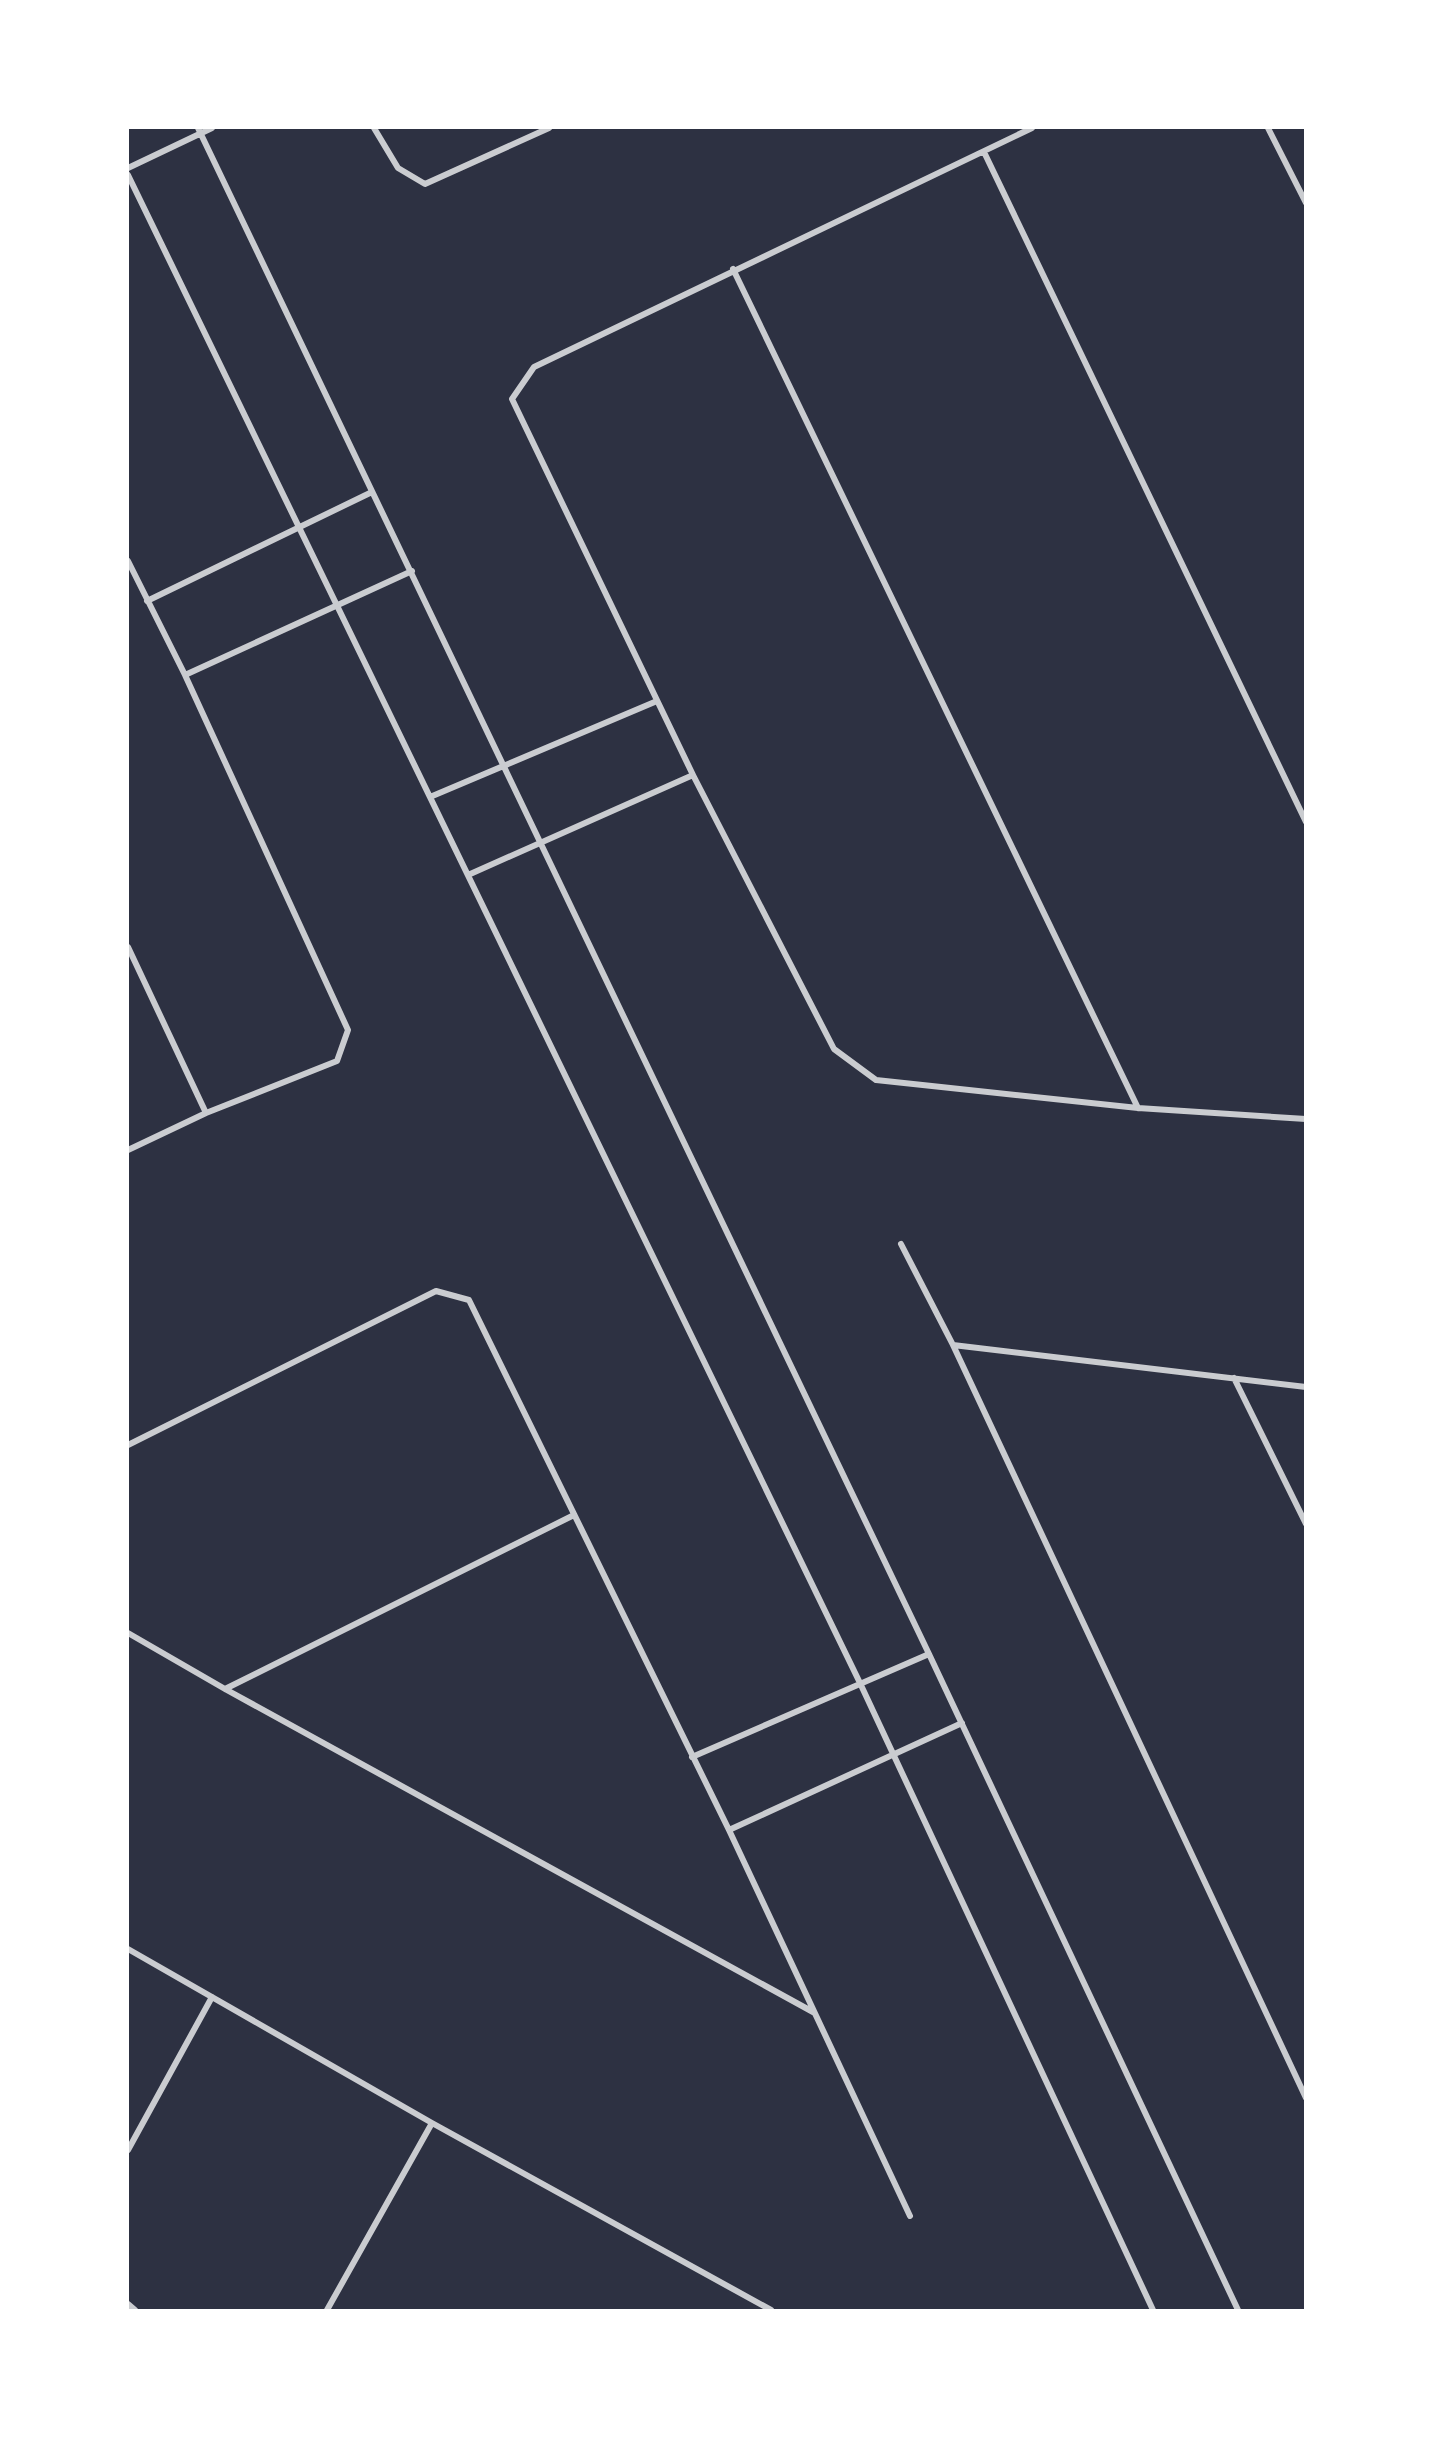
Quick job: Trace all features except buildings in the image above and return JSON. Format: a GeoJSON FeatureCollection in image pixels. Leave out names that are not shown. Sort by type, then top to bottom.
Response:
{"type":"FeatureCollection","features":[{"type":"Feature","properties":{"kind":"street"},"geometry":{"type":"LineString","coordinates":[[128,168],[199,130],[212,128]]}},
{"type":"Feature","properties":{"kind":"street"},"geometry":{"type":"LineString","coordinates":[[374,128],[398,168],[425,184],[549,128]]}},
{"type":"Feature","properties":{"kind":"street"},"geometry":{"type":"LineString","coordinates":[[1032,128],[734,269],[534,367],[512,399],[693,775],[834,1049],[876,1080],[1138,1108],[1305,1119]]}},
{"type":"Feature","properties":{"kind":"street"},"geometry":{"type":"LineString","coordinates":[[1268,128],[1305,204]]}},
{"type":"Feature","properties":{"kind":"street"},"geometry":{"type":"LineString","coordinates":[[199,130],[962,1723],[1238,2310]]}},
{"type":"Feature","properties":{"kind":"street"},"geometry":{"type":"LineString","coordinates":[[984,152],[1305,822]]}},
{"type":"Feature","properties":{"kind":"street"},"geometry":{"type":"LineString","coordinates":[[128,175],[860,1683],[1153,2310]]}},
{"type":"Feature","properties":{"kind":"street"},"geometry":{"type":"LineString","coordinates":[[734,269],[1138,1108]]}},
{"type":"Feature","properties":{"kind":"street"},"geometry":{"type":"LineString","coordinates":[[147,601],[372,492]]}},
{"type":"Feature","properties":{"kind":"street"},"geometry":{"type":"LineString","coordinates":[[128,561],[185,675],[348,1030],[337,1061],[206,1113],[128,1150]]}},
{"type":"Feature","properties":{"kind":"street"},"geometry":{"type":"LineString","coordinates":[[185,675],[412,571]]}},
{"type":"Feature","properties":{"kind":"street"},"geometry":{"type":"LineString","coordinates":[[430,798],[657,701]]}},
{"type":"Feature","properties":{"kind":"street"},"geometry":{"type":"LineString","coordinates":[[468,875],[693,775]]}},
{"type":"Feature","properties":{"kind":"street"},"geometry":{"type":"LineString","coordinates":[[128,947],[206,1113]]}},
{"type":"Feature","properties":{"kind":"street"},"geometry":{"type":"LineString","coordinates":[[900,1244],[953,1345],[1305,2098]]}},
{"type":"Feature","properties":{"kind":"street"},"geometry":{"type":"LineString","coordinates":[[128,1445],[436,1291],[470,1300],[729,1830],[910,2216]]}},
{"type":"Feature","properties":{"kind":"street"},"geometry":{"type":"LineString","coordinates":[[953,1345],[1305,1387]]}},
{"type":"Feature","properties":{"kind":"street"},"geometry":{"type":"LineString","coordinates":[[1234,1378],[1305,1524]]}},
{"type":"Feature","properties":{"kind":"street"},"geometry":{"type":"LineString","coordinates":[[225,1689],[574,1515]]}},
{"type":"Feature","properties":{"kind":"street"},"geometry":{"type":"LineString","coordinates":[[128,1632],[225,1689],[814,2012]]}},
{"type":"Feature","properties":{"kind":"street"},"geometry":{"type":"LineString","coordinates":[[692,1757],[929,1654]]}},
{"type":"Feature","properties":{"kind":"street"},"geometry":{"type":"LineString","coordinates":[[729,1830],[962,1723]]}},
{"type":"Feature","properties":{"kind":"street"},"geometry":{"type":"LineString","coordinates":[[128,1949],[432,2123],[771,2310]]}},
{"type":"Feature","properties":{"kind":"street"},"geometry":{"type":"LineString","coordinates":[[128,2150],[212,1997]]}},
{"type":"Feature","properties":{"kind":"street"},"geometry":{"type":"LineString","coordinates":[[327,2310],[432,2123]]}},
{"type":"Feature","properties":{"kind":"street"},"geometry":{"type":"LineString","coordinates":[[128,2304],[135,2310]]}}]}
